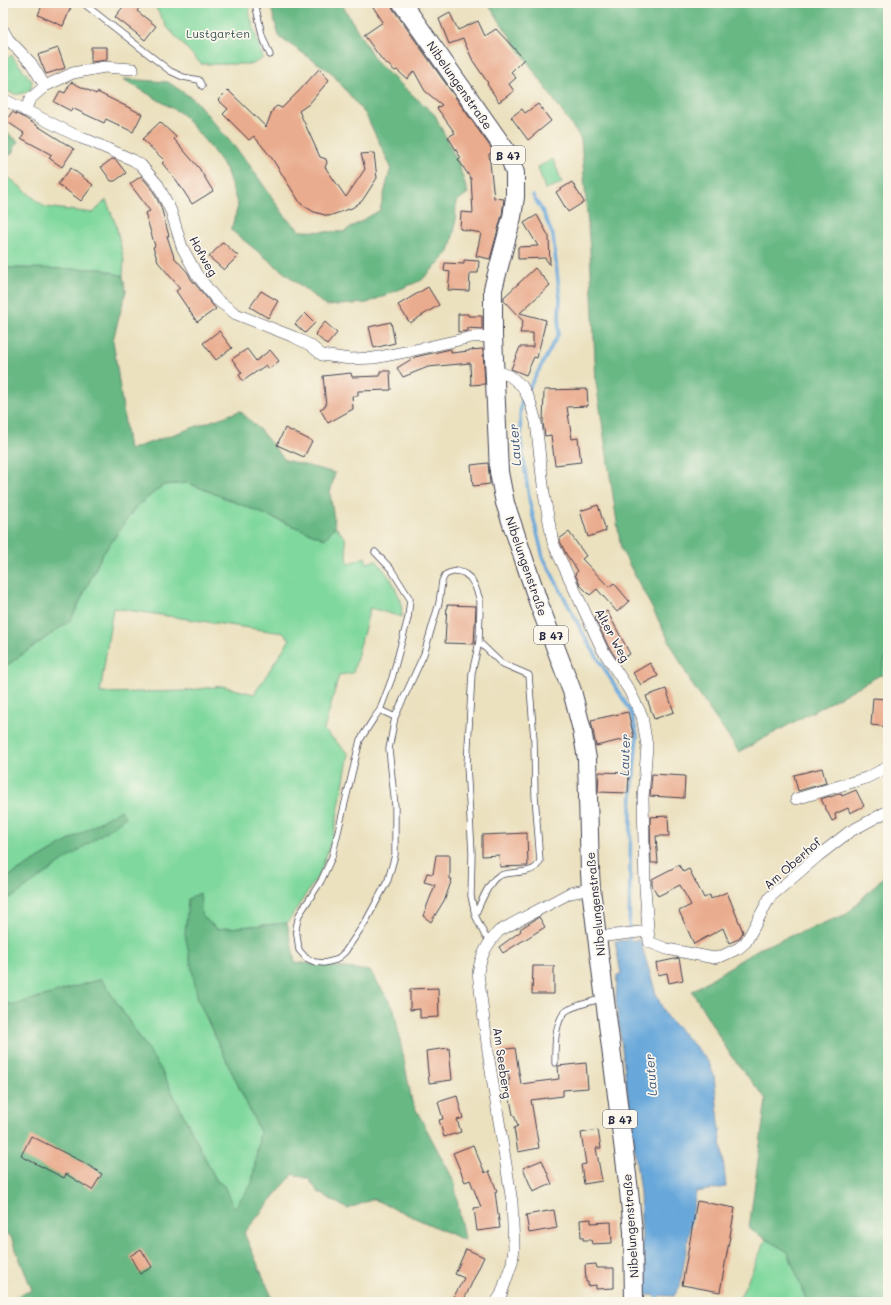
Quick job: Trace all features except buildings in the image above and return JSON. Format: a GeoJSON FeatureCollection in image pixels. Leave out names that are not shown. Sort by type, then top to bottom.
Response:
{"type":"FeatureCollection","features":[{"type":"Feature","properties":{"kind":"main road","name":"Nibelungenstraße"},"geometry":{"type":"LineString","coordinates":[[402,3],[504,148],[510,158],[515,173],[515,197],[512,217],[493,289],[493,336],[499,472],[506,503],[539,604],[572,691],[582,730],[587,759],[591,889],[605,936],[605,998],[633,1232],[634,1302]]}},
{"type":"Feature","properties":{"kind":"street"},"geometry":{"type":"LineString","coordinates":[[3,30],[8,39],[31,63],[45,86]]}},
{"type":"Feature","properties":{"kind":"street"},"geometry":{"type":"LineString","coordinates":[[25,111],[30,99],[45,86],[73,73],[104,67],[133,70]]}},
{"type":"Feature","properties":{"kind":"street","name":"Hofweg"},"geometry":{"type":"LineString","coordinates":[[3,99],[81,138],[133,160],[141,165],[158,185],[171,211],[182,247],[197,275],[216,299],[236,314],[310,345],[322,355],[350,359],[374,358],[472,337],[493,336]]}},
{"type":"Feature","properties":{"kind":"street","name":"Alter Weg"},"geometry":{"type":"LineString","coordinates":[[495,373],[502,373],[510,376],[522,386],[530,401],[536,422],[544,494],[553,543],[602,648],[629,690],[642,716],[647,746],[643,798],[645,932]]}},
{"type":"Feature","properties":{"kind":"street"},"geometry":{"type":"LineString","coordinates":[[796,799],[866,778],[888,767]]}},
{"type":"Feature","properties":{"kind":"street","name":"Am Oberhof"},"geometry":{"type":"LineString","coordinates":[[645,932],[649,942],[667,949],[714,958],[731,953],[746,942],[770,897],[849,832],[888,811]]}},
{"type":"Feature","properties":{"kind":"street","name":"Am Seeberg"},"geometry":{"type":"LineString","coordinates":[[496,1302],[501,1295],[512,1263],[514,1248],[512,1202],[489,1059],[478,973],[480,959],[491,940],[499,930],[570,893],[591,889]]}},
{"type":"Feature","properties":{"kind":"street"},"geometry":{"type":"LineString","coordinates":[[605,936],[645,932]]}},
{"type":"Feature","properties":{"kind":"lane"},"geometry":{"type":"LineString","coordinates":[[83,3],[170,71],[183,77],[199,80],[202,86]]}},
{"type":"Feature","properties":{"kind":"lane"},"geometry":{"type":"LineString","coordinates":[[255,3],[262,35],[270,55]]}},
{"type":"Feature","properties":{"kind":"lane"},"geometry":{"type":"LineString","coordinates":[[375,552],[391,569],[410,598],[408,618],[392,678],[380,710],[360,740],[332,857],[321,881],[299,915],[296,928],[299,950],[306,958],[315,962],[324,963],[336,960],[345,952],[366,921],[388,880],[395,855],[395,806],[389,749],[395,717],[424,654],[439,602],[442,581],[445,575],[449,572],[457,571],[464,573],[470,578],[477,591],[480,609],[479,642],[472,672],[467,765],[472,853],[471,896],[475,915],[485,936],[491,940]]}},
{"type":"Feature","properties":{"kind":"lane"},"geometry":{"type":"LineString","coordinates":[[475,915],[496,877],[504,874],[529,870],[536,867],[540,861],[529,675],[501,663],[479,642]]}},
{"type":"Feature","properties":{"kind":"lane"},"geometry":{"type":"LineString","coordinates":[[380,710],[395,717]]}},
{"type":"Feature","properties":{"kind":"lane"},"geometry":{"type":"LineString","coordinates":[[555,1063],[555,1041],[560,1021],[566,1011],[585,1003],[605,998]]}},
{"type":"Feature","properties":{"kind":"green space","name":"Lustgarten"},"geometry":{"type":"Polygon","coordinates":[[[153,3],[249,3],[250,16],[263,58],[253,64],[201,64],[167,27],[153,3]]]}},
{"type":"Feature","properties":{"kind":"green space"},"geometry":{"type":"Polygon","coordinates":[[[270,3],[341,3],[377,63],[435,115],[458,163],[468,193],[456,202],[455,228],[449,252],[422,280],[367,303],[326,306],[231,230],[238,206],[226,169],[211,148],[182,114],[123,79],[168,82],[195,100],[248,163],[287,219],[301,231],[343,232],[380,210],[391,167],[366,115],[331,72],[279,37],[270,3]]]}},
{"type":"Feature","properties":{"kind":"green space"},"geometry":{"type":"Polygon","coordinates":[[[487,3],[888,3],[888,650],[880,675],[739,752],[693,686],[621,549],[596,382],[590,251],[581,139],[487,3]]]}},
{"type":"Feature","properties":{"kind":"green space"},"geometry":{"type":"Polygon","coordinates":[[[11,55],[32,81],[31,89],[24,93],[14,94],[3,89],[3,63],[11,55]]]}},
{"type":"Feature","properties":{"kind":"green space"},"geometry":{"type":"Polygon","coordinates":[[[3,130],[18,141],[12,153],[3,160],[3,130]]]}},
{"type":"Feature","properties":{"kind":"green space"},"geometry":{"type":"Polygon","coordinates":[[[553,159],[562,183],[545,189],[538,167],[553,159]]]}},
{"type":"Feature","properties":{"kind":"green space"},"geometry":{"type":"Polygon","coordinates":[[[7,176],[45,207],[93,213],[106,200],[116,225],[124,260],[123,276],[101,269],[3,268],[3,179],[7,176]]]}},
{"type":"Feature","properties":{"kind":"green space"},"geometry":{"type":"Polygon","coordinates":[[[3,268],[101,269],[123,276],[126,291],[113,340],[129,450],[240,411],[258,428],[285,460],[335,473],[330,493],[335,526],[325,539],[188,483],[163,485],[134,509],[101,557],[71,620],[3,668],[3,268]]]}},
{"type":"Feature","properties":{"kind":"green space"},"geometry":{"type":"Polygon","coordinates":[[[188,483],[325,539],[335,526],[345,538],[348,564],[365,557],[367,563],[376,560],[392,581],[401,601],[402,617],[370,608],[353,673],[339,675],[324,730],[349,754],[334,833],[320,873],[287,923],[217,929],[202,916],[198,1000],[260,1132],[252,1184],[234,1209],[224,1186],[216,1180],[160,1068],[101,979],[14,1005],[3,1002],[3,899],[14,896],[120,810],[3,880],[3,668],[71,620],[101,557],[134,509],[163,485],[188,483]],[[113,608],[100,693],[183,691],[222,686],[254,694],[290,639],[283,633],[113,608]]]}},
{"type":"Feature","properties":{"kind":"green space"},"geometry":{"type":"Polygon","coordinates":[[[888,650],[888,677],[880,675],[888,650]]]}},
{"type":"Feature","properties":{"kind":"green space"},"geometry":{"type":"Polygon","coordinates":[[[120,810],[126,817],[14,896],[3,899],[3,880],[120,810]]]}},
{"type":"Feature","properties":{"kind":"green space"},"geometry":{"type":"Polygon","coordinates":[[[888,872],[888,1302],[807,1302],[788,1252],[749,1229],[766,1099],[731,1056],[692,991],[760,948],[847,914],[888,872]]]}},
{"type":"Feature","properties":{"kind":"green space"},"geometry":{"type":"Polygon","coordinates":[[[200,893],[202,916],[217,929],[287,923],[295,962],[370,971],[394,1009],[412,1102],[454,1181],[464,1240],[373,1199],[348,1209],[318,1192],[309,1179],[293,1174],[244,1233],[274,1302],[4,1302],[32,1290],[11,1237],[3,1233],[3,1002],[14,1005],[101,979],[160,1068],[216,1180],[224,1186],[234,1208],[252,1184],[260,1132],[198,1000],[185,934],[188,899],[200,893]]]}},
{"type":"Feature","properties":{"kind":"green space"},"geometry":{"type":"Polygon","coordinates":[[[766,1239],[788,1252],[807,1302],[738,1302],[766,1239]]]}},
{"type":"Feature","properties":{"kind":"water"},"geometry":{"type":"Polygon","coordinates":[[[640,940],[656,994],[666,1016],[696,1047],[709,1063],[714,1076],[726,1187],[696,1192],[680,1286],[674,1296],[644,1295],[640,1193],[616,1001],[617,975],[621,974],[615,941],[640,940]]]}},
{"type":"Feature","properties":{"kind":"waterway","name":"Lauter"},"geometry":{"type":"LineString","coordinates":[[533,196],[543,212],[553,236],[560,299],[558,335],[522,399],[520,413],[521,443],[530,504],[543,557],[586,639],[631,712],[637,735],[631,807],[629,939],[631,945]]}},
{"type":"Feature","properties":{"kind":"waterway","name":"Lauter"},"geometry":{"type":"LineString","coordinates":[[657,1302],[659,1291]]}}]}
